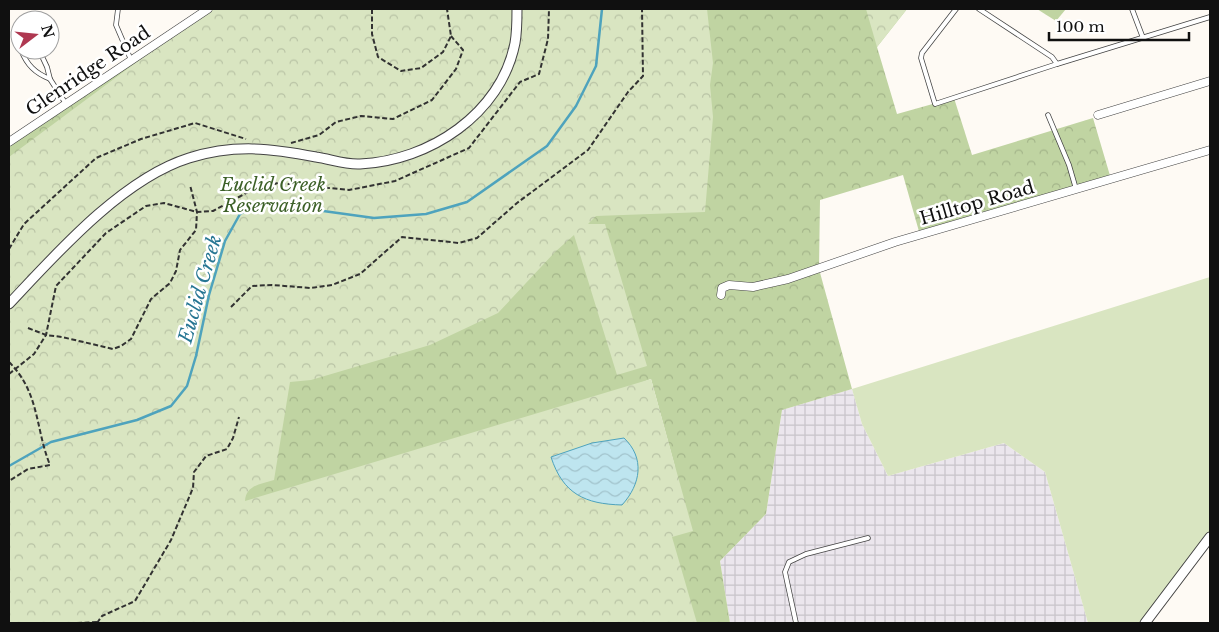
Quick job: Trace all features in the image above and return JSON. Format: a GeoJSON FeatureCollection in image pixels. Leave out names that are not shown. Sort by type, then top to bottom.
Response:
{"type":"FeatureCollection","features":[{"type":"Feature","properties":{"kind":"street","name":"Glenridge Road"},"geometry":{"type":"LineString","coordinates":[[9,142],[208,9]]}},
{"type":"Feature","properties":{"kind":"street"},"geometry":{"type":"LineString","coordinates":[[9,304],[96,215],[144,180],[188,158],[232,148],[272,148],[359,165],[400,159],[442,142],[466,122],[494,92],[515,43],[517,9]]}},
{"type":"Feature","properties":{"kind":"street"},"geometry":{"type":"LineString","coordinates":[[1098,115],[1210,81]]}},
{"type":"Feature","properties":{"kind":"street","name":"Hilltop Road"},"geometry":{"type":"LineString","coordinates":[[721,295],[722,288],[729,285],[753,287],[788,280],[895,242],[1210,150]]}},
{"type":"Feature","properties":{"kind":"street"},"geometry":{"type":"LineString","coordinates":[[1145,623],[1210,537]]}},
{"type":"Feature","properties":{"kind":"lane"},"geometry":{"type":"LineString","coordinates":[[118,9],[116,25],[131,60]]}},
{"type":"Feature","properties":{"kind":"lane"},"geometry":{"type":"LineString","coordinates":[[956,9],[922,53],[921,58],[935,104],[1210,17]]}},
{"type":"Feature","properties":{"kind":"lane"},"geometry":{"type":"LineString","coordinates":[[979,9],[1052,57],[1057,64]]}},
{"type":"Feature","properties":{"kind":"lane"},"geometry":{"type":"LineString","coordinates":[[1132,9],[1143,38]]}},
{"type":"Feature","properties":{"kind":"lane"},"geometry":{"type":"LineString","coordinates":[[26,60],[36,71],[50,79]]}},
{"type":"Feature","properties":{"kind":"lane"},"geometry":{"type":"LineString","coordinates":[[43,60],[50,79],[66,104]]}},
{"type":"Feature","properties":{"kind":"lane"},"geometry":{"type":"LineString","coordinates":[[1048,115],[1070,165],[1076,189]]}},
{"type":"Feature","properties":{"kind":"lane"},"geometry":{"type":"LineString","coordinates":[[796,623],[784,572],[789,562],[806,554],[868,538]]}},
{"type":"Feature","properties":{"kind":"path"},"geometry":{"type":"LineString","coordinates":[[372,9],[372,34],[378,57],[401,71],[421,68],[442,52],[451,36]]}},
{"type":"Feature","properties":{"kind":"path"},"geometry":{"type":"LineString","coordinates":[[282,142],[291,143],[319,136],[336,122],[361,116],[393,119],[432,100],[456,69],[463,50],[451,36],[447,9]]}},
{"type":"Feature","properties":{"kind":"path"},"geometry":{"type":"LineString","coordinates":[[9,374],[34,354],[46,335],[56,286],[106,233],[146,206],[164,203],[197,212],[213,211],[250,191],[278,183],[349,190],[395,181],[469,148],[520,82],[539,74],[548,39],[549,9]]}},
{"type":"Feature","properties":{"kind":"path"},"geometry":{"type":"LineString","coordinates":[[231,307],[252,286],[272,285],[311,288],[332,284],[360,274],[402,237],[459,243],[477,238],[517,203],[588,150],[628,92],[643,76],[642,9]]}},
{"type":"Feature","properties":{"kind":"path"},"geometry":{"type":"LineString","coordinates":[[9,248],[24,224],[96,158],[141,139],[195,124],[214,131],[249,139]]}},
{"type":"Feature","properties":{"kind":"path"},"geometry":{"type":"LineString","coordinates":[[28,328],[46,335],[62,336],[113,349],[131,338],[151,299],[170,283],[176,271],[180,250],[196,230],[197,212],[190,185]]}},
{"type":"Feature","properties":{"kind":"path"},"geometry":{"type":"LineString","coordinates":[[9,362],[26,383],[34,400],[50,465],[28,469],[9,481]]}},
{"type":"Feature","properties":{"kind":"path"},"geometry":{"type":"LineString","coordinates":[[77,623],[98,622],[102,616],[135,600],[171,540],[193,488],[194,472],[206,456],[227,449],[233,438],[239,417]]}},
{"type":"Feature","properties":{"kind":"shaded area"},"geometry":{"type":"Polygon","coordinates":[[[852,389],[862,424],[888,476],[1004,443],[1045,472],[1088,623],[730,623],[720,561],[766,514],[782,410],[852,389]]]}},
{"type":"Feature","properties":{"kind":"green space","name":"Euclid Creek Reservation"},"geometry":{"type":"Polygon","coordinates":[[[208,9],[907,9],[877,47],[897,114],[954,98],[972,155],[1093,118],[1111,179],[920,235],[903,175],[820,200],[819,269],[852,389],[782,410],[766,514],[720,561],[730,623],[617,623],[675,467],[651,379],[9,623],[9,142],[208,9]]]}},
{"type":"Feature","properties":{"kind":"green space","name":"Euclid Creek Reservation"},"geometry":{"type":"Polygon","coordinates":[[[208,9],[707,9],[713,63],[710,85],[713,117],[705,212],[596,216],[588,224],[605,224],[647,366],[617,375],[574,235],[555,252],[498,313],[430,345],[311,380],[290,382],[274,480],[251,488],[245,501],[651,379],[693,531],[672,537],[697,623],[9,623],[9,157],[208,9]]]}},
{"type":"Feature","properties":{"kind":"green space"},"geometry":{"type":"Polygon","coordinates":[[[866,9],[907,9],[877,47],[866,9]]]}},
{"type":"Feature","properties":{"kind":"green space"},"geometry":{"type":"Polygon","coordinates":[[[1037,9],[1066,9],[1056,21],[1037,9]]]}},
{"type":"Feature","properties":{"kind":"green space"},"geometry":{"type":"Polygon","coordinates":[[[1210,277],[1210,537],[1145,623],[1088,623],[1045,472],[1004,443],[888,476],[862,424],[852,389],[1210,277]]]}},
{"type":"Feature","properties":{"kind":"water"},"geometry":{"type":"Polygon","coordinates":[[[624,438],[635,454],[638,462],[638,471],[637,480],[622,505],[597,502],[577,494],[562,480],[551,457],[592,443],[624,438]]]}},
{"type":"Feature","properties":{"kind":"waterway","name":"Euclid Creek"},"geometry":{"type":"LineString","coordinates":[[9,466],[51,442],[137,420],[171,406],[187,386],[196,356],[209,295],[225,241],[240,214],[263,202],[284,202],[316,210],[374,218],[426,214],[467,202],[547,146],[576,106],[596,66],[602,9]]}}]}
